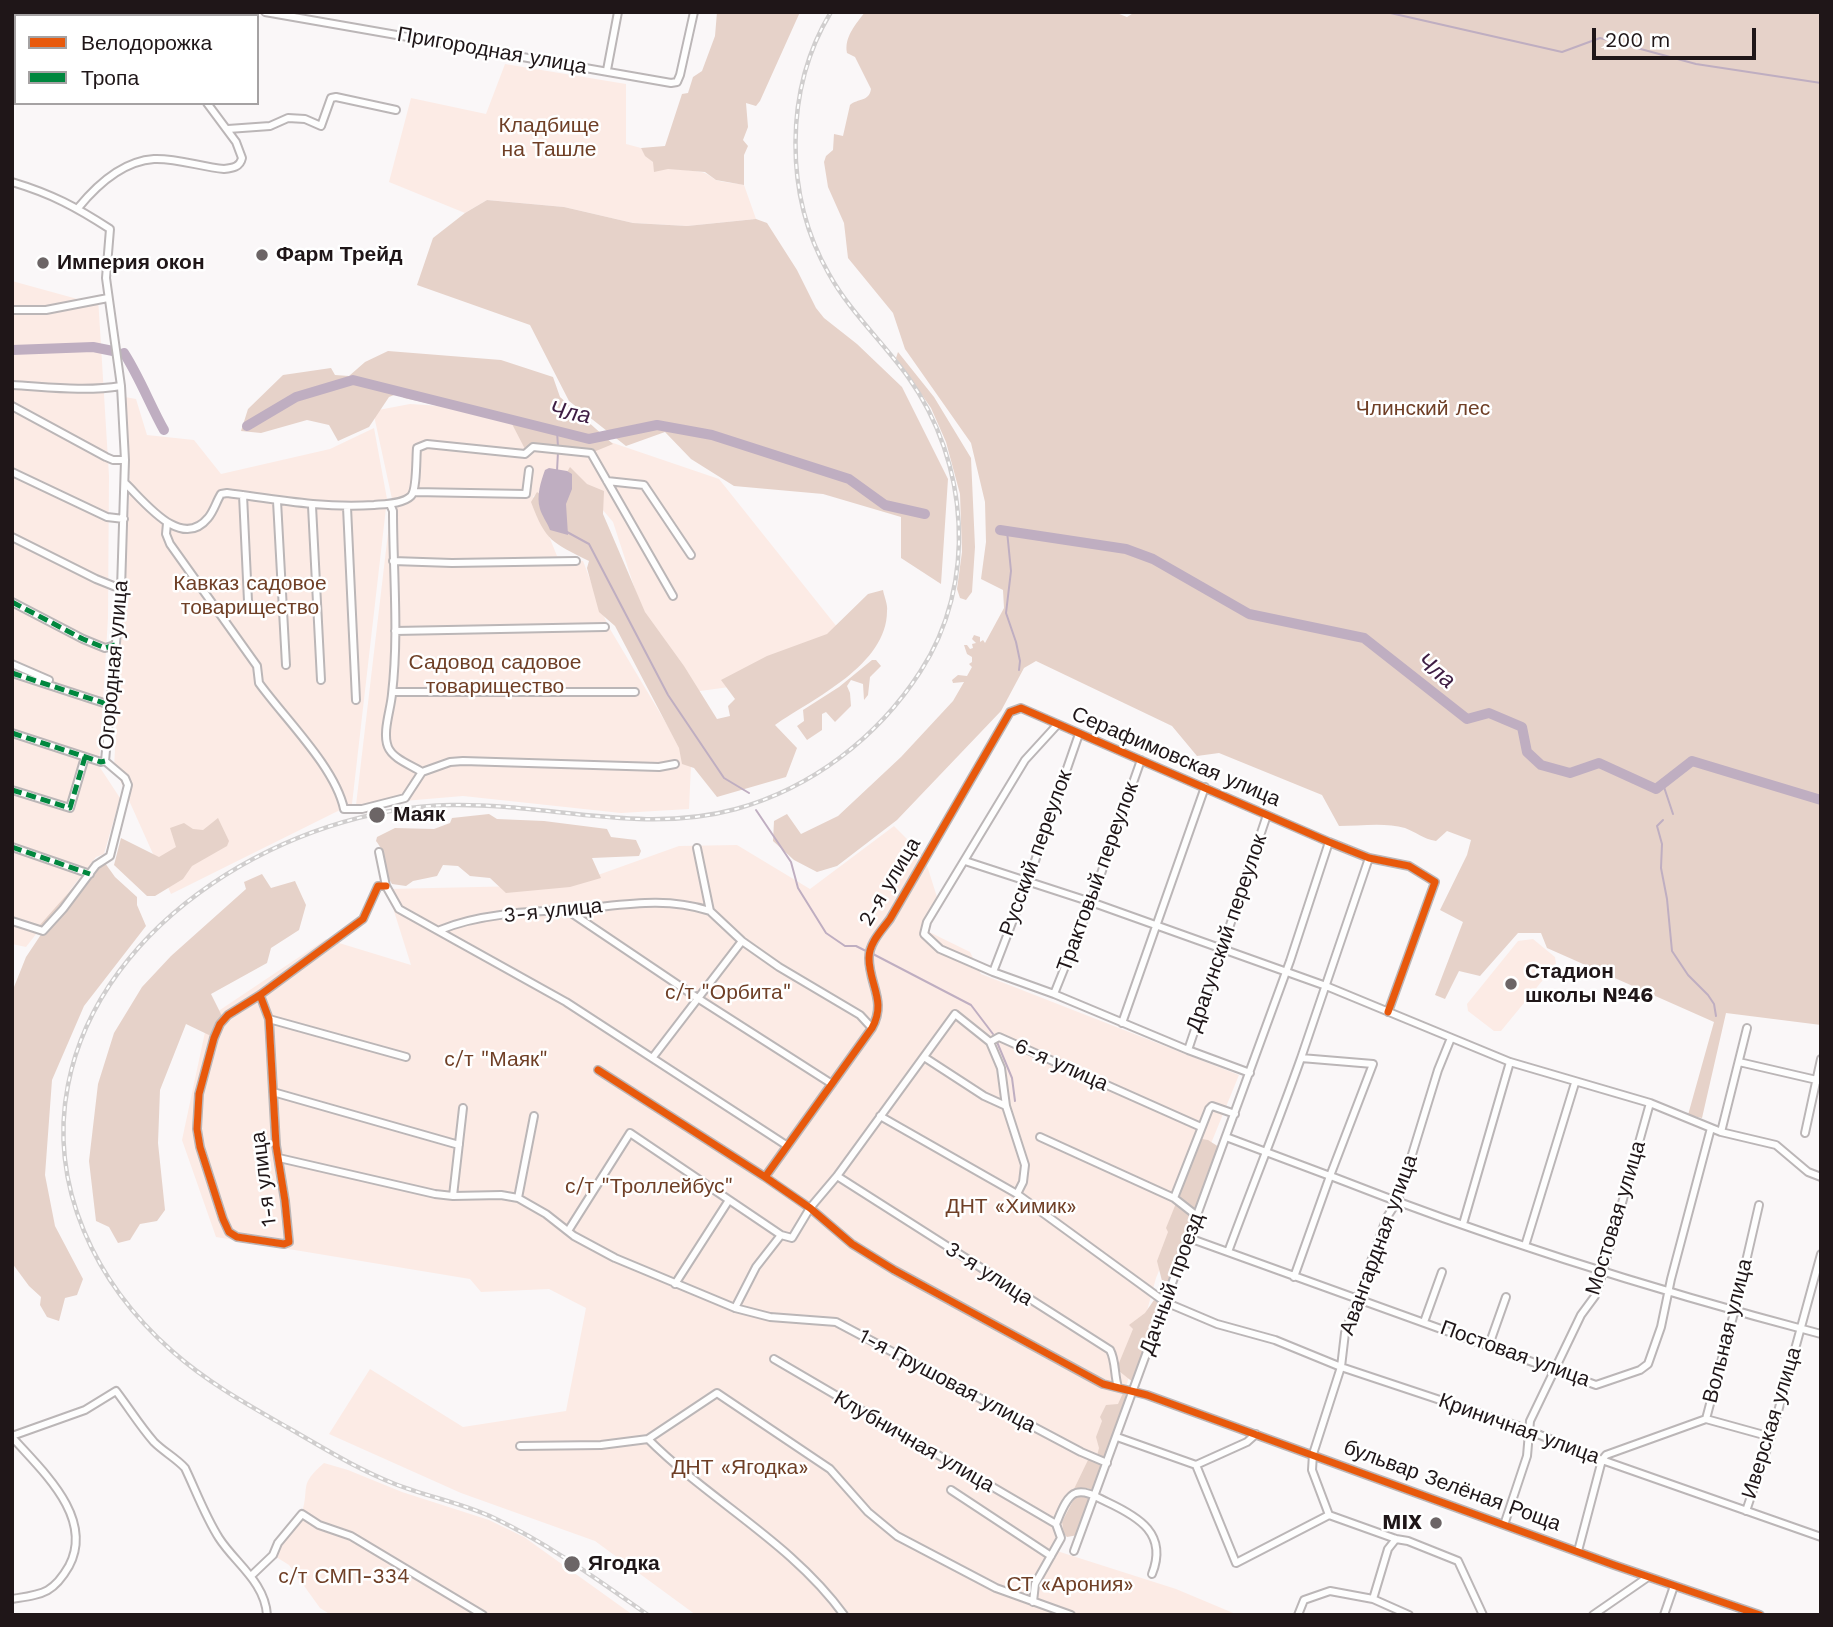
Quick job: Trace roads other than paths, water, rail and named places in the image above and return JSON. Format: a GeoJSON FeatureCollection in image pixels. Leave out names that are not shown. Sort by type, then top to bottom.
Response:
{"type":"FeatureCollection","features":[{"type":"Feature","properties":{"kind":"street","name":"Пригородная улица"},"geometry":{"type":"LineString","coordinates":[[265,12],[593,70],[677,82],[694,12]]}},
{"type":"Feature","properties":{"kind":"street"},"geometry":{"type":"LineString","coordinates":[[607,70],[618,12]]}},
{"type":"Feature","properties":{"kind":"street"},"geometry":{"type":"LineString","coordinates":[[228,130],[270,126],[288,118],[305,119],[321,126],[331,99],[336,97],[396,110]]}},
{"type":"Feature","properties":{"kind":"street"},"geometry":{"type":"LineString","coordinates":[[12,182],[46,192],[78,208],[104,182],[122,169],[143,161],[155,159],[206,167],[233,168],[242,158],[236,142],[209,105]]}},
{"type":"Feature","properties":{"kind":"street","name":"Огородная улица"},"geometry":{"type":"LineString","coordinates":[[12,921],[40,931],[46,929],[99,863],[110,856],[128,789],[127,781],[106,761],[121,589],[125,482],[121,386],[108,298],[110,229],[78,208]]}},
{"type":"Feature","properties":{"kind":"street"},"geometry":{"type":"LineString","coordinates":[[12,310],[46,310],[108,298]]}},
{"type":"Feature","properties":{"kind":"street"},"geometry":{"type":"LineString","coordinates":[[12,384],[106,389],[121,386]]}},
{"type":"Feature","properties":{"kind":"street"},"geometry":{"type":"LineString","coordinates":[[12,406],[106,457],[125,460]]}},
{"type":"Feature","properties":{"kind":"street"},"geometry":{"type":"LineString","coordinates":[[125,482],[167,523],[191,529],[208,518],[221,494],[312,506],[347,507],[390,504],[410,498],[414,492],[417,448],[427,444],[525,454],[533,447],[591,453],[673,596]]}},
{"type":"Feature","properties":{"kind":"street"},"geometry":{"type":"LineString","coordinates":[[414,492],[526,494],[529,470]]}},
{"type":"Feature","properties":{"kind":"street"},"geometry":{"type":"LineString","coordinates":[[12,472],[107,517],[124,519]]}},
{"type":"Feature","properties":{"kind":"street"},"geometry":{"type":"LineString","coordinates":[[607,481],[644,485],[691,555]]}},
{"type":"Feature","properties":{"kind":"street"},"geometry":{"type":"LineString","coordinates":[[243,495],[248,601]]}},
{"type":"Feature","properties":{"kind":"street"},"geometry":{"type":"LineString","coordinates":[[277,501],[286,665]]}},
{"type":"Feature","properties":{"kind":"street"},"geometry":{"type":"LineString","coordinates":[[390,504],[393,511],[395,631],[393,692],[387,745],[394,755],[422,772]]}},
{"type":"Feature","properties":{"kind":"street"},"geometry":{"type":"LineString","coordinates":[[312,506],[321,680]]}},
{"type":"Feature","properties":{"kind":"street"},"geometry":{"type":"LineString","coordinates":[[347,507],[356,700]]}},
{"type":"Feature","properties":{"kind":"street"},"geometry":{"type":"LineString","coordinates":[[167,523],[166,534],[170,544],[257,666],[259,683],[332,779],[344,809],[362,809],[405,798],[422,772],[450,762],[659,767],[674,764]]}},
{"type":"Feature","properties":{"kind":"street"},"geometry":{"type":"LineString","coordinates":[[12,537],[121,589]]}},
{"type":"Feature","properties":{"kind":"street"},"geometry":{"type":"LineString","coordinates":[[393,561],[576,561]]}},
{"type":"Feature","properties":{"kind":"street"},"geometry":{"type":"LineString","coordinates":[[12,603],[105,648],[116,645]]}},
{"type":"Feature","properties":{"kind":"street"},"geometry":{"type":"LineString","coordinates":[[395,631],[605,627]]}},
{"type":"Feature","properties":{"kind":"street"},"geometry":{"type":"LineString","coordinates":[[12,664],[110,705]]}},
{"type":"Feature","properties":{"kind":"street"},"geometry":{"type":"LineString","coordinates":[[12,673],[71,690]]}},
{"type":"Feature","properties":{"kind":"street"},"geometry":{"type":"LineString","coordinates":[[393,692],[635,692]]}},
{"type":"Feature","properties":{"kind":"street","name":"Серафимовская улица"},"geometry":{"type":"LineString","coordinates":[[1010,712],[1021,708],[1329,842],[1369,858],[1409,866],[1435,882],[1388,1012]]}},
{"type":"Feature","properties":{"kind":"street","name":"2-я улица"},"geometry":{"type":"LineString","coordinates":[[765,1177],[879,1016],[869,958],[872,945],[890,919],[1010,712]]}},
{"type":"Feature","properties":{"kind":"street"},"geometry":{"type":"LineString","coordinates":[[1057,725],[1025,760],[927,922],[924,934],[940,949],[1188,1051],[1250,1073],[1329,842]]}},
{"type":"Feature","properties":{"kind":"street"},"geometry":{"type":"LineString","coordinates":[[12,733],[101,762],[106,761]]}},
{"type":"Feature","properties":{"kind":"street","name":"Русский переулок"},"geometry":{"type":"LineString","coordinates":[[993,972],[1079,734]]}},
{"type":"Feature","properties":{"kind":"street"},"geometry":{"type":"LineString","coordinates":[[12,790],[70,808],[85,757]]}},
{"type":"Feature","properties":{"kind":"street","name":"Трактовый переулок"},"geometry":{"type":"LineString","coordinates":[[1054,994],[1091,902],[1141,760]]}},
{"type":"Feature","properties":{"kind":"street"},"geometry":{"type":"LineString","coordinates":[[1122,1023],[1205,787]]}},
{"type":"Feature","properties":{"kind":"street","name":"Драгунский переулок"},"geometry":{"type":"LineString","coordinates":[[1188,1051],[1267,815]]}},
{"type":"Feature","properties":{"kind":"street"},"geometry":{"type":"LineString","coordinates":[[12,847],[90,874]]}},
{"type":"Feature","properties":{"kind":"street"},"geometry":{"type":"LineString","coordinates":[[697,848],[710,911]]}},
{"type":"Feature","properties":{"kind":"street"},"geometry":{"type":"LineString","coordinates":[[379,852],[386,886],[400,909],[566,1002],[786,1145]]}},
{"type":"Feature","properties":{"kind":"street"},"geometry":{"type":"LineString","coordinates":[[1228,1252],[1301,1058],[1369,858]]}},
{"type":"Feature","properties":{"kind":"street"},"geometry":{"type":"LineString","coordinates":[[965,860],[1326,986],[1510,1062],[1650,1103],[1721,1132],[1776,1145],[1808,1172],[1821,1177]]}},
{"type":"Feature","properties":{"kind":"street","name":"1-я улица"},"geometry":{"type":"LineString","coordinates":[[260,995],[269,1018],[276,1145],[289,1242],[284,1244],[237,1237],[229,1232],[197,1129],[199,1094],[220,1024],[228,1015],[260,995],[363,919],[374,891],[378,886],[386,886]]}},
{"type":"Feature","properties":{"kind":"street","name":"3-я улица"},"geometry":{"type":"LineString","coordinates":[[440,930],[489,918],[545,910],[605,904],[678,903],[710,911],[742,941],[779,967],[860,1014],[872,1028]]}},
{"type":"Feature","properties":{"kind":"street"},"geometry":{"type":"LineString","coordinates":[[567,909],[699,999],[832,1084]]}},
{"type":"Feature","properties":{"kind":"street"},"geometry":{"type":"LineString","coordinates":[[653,1057],[742,941]]}},
{"type":"Feature","properties":{"kind":"street"},"geometry":{"type":"LineString","coordinates":[[568,1231],[630,1133],[781,1235],[792,1238],[810,1208],[837,1176],[955,1014],[990,1042]]}},
{"type":"Feature","properties":{"kind":"street"},"geometry":{"type":"LineString","coordinates":[[269,1018],[406,1057]]}},
{"type":"Feature","properties":{"kind":"street"},"geometry":{"type":"LineString","coordinates":[[1721,1132],[1747,1028]]}},
{"type":"Feature","properties":{"kind":"street","name":"6-я улица"},"geometry":{"type":"LineString","coordinates":[[1017,1194],[1023,1182],[1025,1165],[1006,1106],[1001,1068],[990,1042],[999,1037],[1201,1127]]}},
{"type":"Feature","properties":{"kind":"street","name":"Авангардная улица"},"geometry":{"type":"LineString","coordinates":[[1313,1454],[1340,1367],[1345,1333],[1387,1217],[1398,1200],[1438,1070],[1451,1038]]}},
{"type":"Feature","properties":{"kind":"street"},"geometry":{"type":"LineString","coordinates":[[924,1057],[984,1096],[1006,1106]]}},
{"type":"Feature","properties":{"kind":"street"},"geometry":{"type":"LineString","coordinates":[[1294,1277],[1329,1175],[1373,1064],[1301,1058]]}},
{"type":"Feature","properties":{"kind":"street"},"geometry":{"type":"LineString","coordinates":[[1805,1133],[1819,1081],[1821,1059]]}},
{"type":"Feature","properties":{"kind":"street"},"geometry":{"type":"LineString","coordinates":[[1463,1224],[1510,1062]]}},
{"type":"Feature","properties":{"kind":"street"},"geometry":{"type":"LineString","coordinates":[[1739,1062],[1819,1081]]}},
{"type":"Feature","properties":{"kind":"street"},"geometry":{"type":"LineString","coordinates":[[598,1070],[765,1177],[810,1208],[852,1244],[894,1270],[1102,1384],[1133,1390]]}},
{"type":"Feature","properties":{"kind":"street","name":"Дачный проезд"},"geometry":{"type":"LineString","coordinates":[[1074,1551],[1250,1073]]}},
{"type":"Feature","properties":{"kind":"street"},"geometry":{"type":"LineString","coordinates":[[1525,1246],[1575,1083]]}},
{"type":"Feature","properties":{"kind":"street"},"geometry":{"type":"LineString","coordinates":[[273,1091],[459,1145]]}},
{"type":"Feature","properties":{"kind":"street","name":"Мостовая улица"},"geometry":{"type":"LineString","coordinates":[[1504,1525],[1527,1456],[1530,1421],[1581,1315],[1595,1296],[1650,1103]]}},
{"type":"Feature","properties":{"kind":"street"},"geometry":{"type":"LineString","coordinates":[[1174,1198],[1201,1127],[1212,1106],[1234,1114]]}},
{"type":"Feature","properties":{"kind":"street"},"geometry":{"type":"LineString","coordinates":[[453,1196],[463,1108]]}},
{"type":"Feature","properties":{"kind":"street"},"geometry":{"type":"LineString","coordinates":[[279,1158],[453,1196],[501,1195],[518,1198],[534,1115]]}},
{"type":"Feature","properties":{"kind":"street","name":"Криничная улица"},"geometry":{"type":"LineString","coordinates":[[880,1116],[1017,1194],[1166,1302],[1217,1324],[1275,1340],[1340,1367],[1821,1536]]}},
{"type":"Feature","properties":{"kind":"street","name":"Постовая улица"},"geometry":{"type":"LineString","coordinates":[[1189,1238],[1596,1385],[1645,1368],[1648,1364],[1661,1327],[1711,1128]]}},
{"type":"Feature","properties":{"kind":"street"},"geometry":{"type":"LineString","coordinates":[[1226,1136],[1463,1224],[1603,1272],[1821,1334]]}},
{"type":"Feature","properties":{"kind":"street"},"geometry":{"type":"LineString","coordinates":[[1040,1137],[1174,1198],[1197,1216]]}},
{"type":"Feature","properties":{"kind":"street","name":"3-я улица"},"geometry":{"type":"LineString","coordinates":[[837,1176],[1110,1350],[1118,1387]]}},
{"type":"Feature","properties":{"kind":"street","name":"1-я Грушовая улица"},"geometry":{"type":"LineString","coordinates":[[518,1198],[615,1258],[735,1308],[781,1318],[836,1322],[1081,1452],[1107,1463]]}},
{"type":"Feature","properties":{"kind":"street"},"geometry":{"type":"LineString","coordinates":[[675,1284],[729,1200]]}},
{"type":"Feature","properties":{"kind":"street","name":"Вольная улица"},"geometry":{"type":"LineString","coordinates":[[1602,1460],[1613,1452],[1706,1419],[1759,1205]]}},
{"type":"Feature","properties":{"kind":"street"},"geometry":{"type":"LineString","coordinates":[[735,1308],[756,1267],[781,1235]]}},
{"type":"Feature","properties":{"kind":"street","name":"Иверская улица"},"geometry":{"type":"LineString","coordinates":[[1746,1511],[1771,1437],[1821,1254]]}},
{"type":"Feature","properties":{"kind":"street"},"geometry":{"type":"LineString","coordinates":[[1424,1322],[1442,1272]]}},
{"type":"Feature","properties":{"kind":"street"},"geometry":{"type":"LineString","coordinates":[[1489,1345],[1506,1297]]}},
{"type":"Feature","properties":{"kind":"street","name":"Клубничная улица"},"geometry":{"type":"LineString","coordinates":[[774,1359],[1056,1524]]}},
{"type":"Feature","properties":{"kind":"street","name":"бульвар Зелёная Роща"},"geometry":{"type":"LineString","coordinates":[[1133,1390],[1760,1615]]}},
{"type":"Feature","properties":{"kind":"street"},"geometry":{"type":"LineString","coordinates":[[12,1599],[54,1588],[74,1557],[76,1545],[72,1519],[60,1494],[12,1436],[85,1410],[116,1391],[151,1438],[185,1468],[218,1537],[251,1576],[265,1598],[267,1615]]}},
{"type":"Feature","properties":{"kind":"street"},"geometry":{"type":"LineString","coordinates":[[520,1446],[601,1446],[648,1439],[717,1393],[830,1469],[868,1512],[897,1536],[996,1588],[1071,1615]]}},
{"type":"Feature","properties":{"kind":"street"},"geometry":{"type":"LineString","coordinates":[[1706,1419],[1771,1437]]}},
{"type":"Feature","properties":{"kind":"street"},"geometry":{"type":"LineString","coordinates":[[1116,1437],[1196,1465],[1247,1442],[1256,1434]]}},
{"type":"Feature","properties":{"kind":"street"},"geometry":{"type":"LineString","coordinates":[[648,1439],[668,1459],[772,1541],[823,1586],[844,1615]]}},
{"type":"Feature","properties":{"kind":"street"},"geometry":{"type":"LineString","coordinates":[[1313,1454],[1312,1470],[1329,1515]]}},
{"type":"Feature","properties":{"kind":"street"},"geometry":{"type":"LineString","coordinates":[[1578,1551],[1602,1460]]}},
{"type":"Feature","properties":{"kind":"street"},"geometry":{"type":"LineString","coordinates":[[1196,1465],[1236,1563],[1329,1515],[1458,1561],[1483,1615]]}},
{"type":"Feature","properties":{"kind":"street"},"geometry":{"type":"LineString","coordinates":[[951,1490],[1051,1556]]}},
{"type":"Feature","properties":{"kind":"street"},"geometry":{"type":"LineString","coordinates":[[1033,1602],[1035,1584],[1060,1538],[1056,1524],[1069,1498],[1075,1493],[1087,1493],[1134,1514],[1144,1523],[1158,1547],[1157,1562],[1152,1574]]}},
{"type":"Feature","properties":{"kind":"street"},"geometry":{"type":"LineString","coordinates":[[251,1576],[273,1555],[278,1543],[302,1514],[319,1525],[351,1536],[483,1615]]}},
{"type":"Feature","properties":{"kind":"street"},"geometry":{"type":"LineString","coordinates":[[1373,1599],[1388,1549],[1396,1539]]}},
{"type":"Feature","properties":{"kind":"street"},"geometry":{"type":"LineString","coordinates":[[1594,1615],[1648,1577]]}},
{"type":"Feature","properties":{"kind":"street"},"geometry":{"type":"LineString","coordinates":[[1664,1615],[1674,1586]]}},
{"type":"Feature","properties":{"kind":"street"},"geometry":{"type":"LineString","coordinates":[[1298,1615],[1304,1600],[1331,1591],[1373,1599],[1409,1615]]}},
{"type":"Feature","properties":{"kind":"street"},"geometry":{"type":"LineString","coordinates":[[1733,1615],[1736,1606]]}},
{"type":"Feature","properties":{"kind":"waterway"},"geometry":{"type":"LineString","coordinates":[[1386,12],[1562,52],[1600,38],[1696,64],[1821,83]]}},
{"type":"Feature","properties":{"kind":"waterway","name":"Чла"},"geometry":{"type":"LineString","coordinates":[[12,350],[93,347],[113,351]]}},
{"type":"Feature","properties":{"kind":"waterway","name":"Чла"},"geometry":{"type":"LineString","coordinates":[[124,353],[164,430]]}},
{"type":"Feature","properties":{"kind":"waterway","name":"Чла"},"geometry":{"type":"LineString","coordinates":[[247,426],[296,397],[353,380],[589,439],[657,425],[712,435],[849,479],[885,505],[925,514]]}},
{"type":"Feature","properties":{"kind":"waterway"},"geometry":{"type":"LineString","coordinates":[[557,431],[558,447]]}},
{"type":"Feature","properties":{"kind":"waterway"},"geometry":{"type":"LineString","coordinates":[[557,471],[558,452]]}},
{"type":"Feature","properties":{"kind":"waterway","name":"Чла"},"geometry":{"type":"LineString","coordinates":[[1000,530],[1126,549],[1153,559],[1249,614],[1364,638],[1467,719],[1489,713],[1522,727],[1527,752],[1541,765],[1570,773],[1599,763],[1656,789],[1692,761],[1821,800]]}},
{"type":"Feature","properties":{"kind":"waterway"},"geometry":{"type":"LineString","coordinates":[[1007,531],[1011,571],[1006,613],[1016,642],[1019,670]]}},
{"type":"Feature","properties":{"kind":"waterway"},"geometry":{"type":"LineString","coordinates":[[567,532],[589,544],[668,695],[724,778],[749,793]]}},
{"type":"Feature","properties":{"kind":"waterway"},"geometry":{"type":"LineString","coordinates":[[1663,784],[1673,814]]}},
{"type":"Feature","properties":{"kind":"waterway"},"geometry":{"type":"LineString","coordinates":[[756,810],[791,862],[798,888],[826,933],[845,946],[856,946],[866,951]]}},
{"type":"Feature","properties":{"kind":"waterway"},"geometry":{"type":"LineString","coordinates":[[1663,820],[1657,826],[1662,844],[1661,868],[1672,951],[1688,975],[1708,995],[1714,1004],[1716,1016]]}},
{"type":"Feature","properties":{"kind":"waterway"},"geometry":{"type":"LineString","coordinates":[[873,954],[971,1005],[993,1034]]}},
{"type":"Feature","properties":{"kind":"waterway"},"geometry":{"type":"LineString","coordinates":[[997,1042],[1012,1078],[1015,1101]]}},
{"type":"Feature","properties":{"kind":"railway"},"geometry":{"type":"LineString","coordinates":[[648,1615],[573,1563],[514,1528],[482,1513],[395,1484],[355,1466],[245,1403],[172,1351],[145,1325],[121,1296],[100,1264],[84,1231],[72,1196],[65,1160],[64,1123],[68,1085],[87,1025],[119,972],[161,924],[212,884],[268,851],[329,827],[390,811],[451,805],[523,808],[629,819],[700,816],[736,809],[764,800],[817,774],[863,738],[903,696],[939,638],[951,601],[958,562],[959,523],[954,484],[944,447],[928,410],[908,377],[837,288],[814,244],[804,211],[797,177],[798,108],[805,74],[816,42],[831,12]]}},
{"type":"Feature","properties":{"kind":"place","name":"Фарм Трейд"},"geometry":{"type":"Point","coordinates":[262,255]}},
{"type":"Feature","properties":{"kind":"place","name":"Империя окон"},"geometry":{"type":"Point","coordinates":[43,263]}},
{"type":"Feature","properties":{"kind":"place","name":"Маяк"},"geometry":{"type":"Point","coordinates":[377,815]}},
{"type":"Feature","properties":{"kind":"place","name":"Стадион школы №46"},"geometry":{"type":"Point","coordinates":[1511,984]}},
{"type":"Feature","properties":{"kind":"place","name":"MIX"},"geometry":{"type":"Point","coordinates":[1436,1523]}},
{"type":"Feature","properties":{"kind":"place","name":"Ягодка"},"geometry":{"type":"Point","coordinates":[572,1564]}},
{"type":"Feature","properties":{"kind":"park label","name":"Кладбище на Ташле"},"geometry":{"type":"Point","coordinates":[549,138]}},
{"type":"Feature","properties":{"kind":"park label","name":"Члинский лес"},"geometry":{"type":"Point","coordinates":[1423,409]}},
{"type":"Feature","properties":{"kind":"park label","name":"Кавказ садовое товарищество"},"geometry":{"type":"Point","coordinates":[250,596]}},
{"type":"Feature","properties":{"kind":"park label","name":"Садовод садовое товарищество"},"geometry":{"type":"Point","coordinates":[495,675]}},
{"type":"Feature","properties":{"kind":"park label","name":"с/т \"Орбита\""},"geometry":{"type":"Point","coordinates":[728,993]}},
{"type":"Feature","properties":{"kind":"park label","name":"с/т \"Маяк\""},"geometry":{"type":"Point","coordinates":[496,1060]}},
{"type":"Feature","properties":{"kind":"park label","name":"с/т \"Троллейбус\""},"geometry":{"type":"Point","coordinates":[649,1187]}},
{"type":"Feature","properties":{"kind":"park label","name":"ДНТ «Химик»"},"geometry":{"type":"Point","coordinates":[1011,1207]}},
{"type":"Feature","properties":{"kind":"park label","name":"ДНТ «Ягодка»"},"geometry":{"type":"Point","coordinates":[740,1468]}},
{"type":"Feature","properties":{"kind":"park label","name":"с/т СМП-334"},"geometry":{"type":"Point","coordinates":[344,1577]}},
{"type":"Feature","properties":{"kind":"park label","name":"СТ «Арония»"},"geometry":{"type":"Point","coordinates":[1070,1585]}}]}
